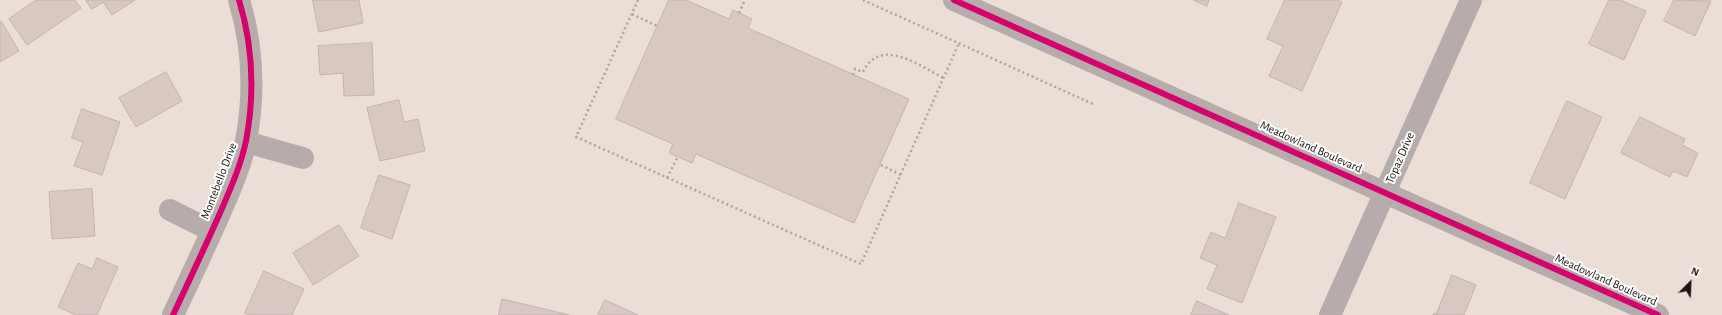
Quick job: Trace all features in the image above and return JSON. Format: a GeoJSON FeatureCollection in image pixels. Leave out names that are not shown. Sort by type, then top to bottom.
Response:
{"type":"FeatureCollection","features":[{"type":"Feature","properties":{"kind":"street","name":"Montebello Drive"},"geometry":{"type":"LineString","coordinates":[[173,315],[231,188],[246,142],[252,102],[252,67],[247,25],[239,0]]}},
{"type":"Feature","properties":{"kind":"street","name":"Topaz Drive"},"geometry":{"type":"LineString","coordinates":[[1330,315],[1471,0]]}},
{"type":"Feature","properties":{"kind":"street","name":"Meadowland Boulevard"},"geometry":{"type":"LineString","coordinates":[[957,1],[1658,315]]}},
{"type":"Feature","properties":{"kind":"street","name":"Montebello Drive"},"geometry":{"type":"LineString","coordinates":[[246,142],[303,158]]}},
{"type":"Feature","properties":{"kind":"street","name":"Montebello Drive"},"geometry":{"type":"LineString","coordinates":[[170,210],[212,231]]}},
{"type":"Feature","properties":{"kind":"path"},"geometry":{"type":"LineString","coordinates":[[638,0],[576,137],[861,264],[959,43]]}},
{"type":"Feature","properties":{"kind":"path"},"geometry":{"type":"LineString","coordinates":[[739,13],[745,0]]}},
{"type":"Feature","properties":{"kind":"path"},"geometry":{"type":"LineString","coordinates":[[863,0],[1093,104]]}},
{"type":"Feature","properties":{"kind":"path"},"geometry":{"type":"LineString","coordinates":[[632,14],[657,26]]}},
{"type":"Feature","properties":{"kind":"path"},"geometry":{"type":"LineString","coordinates":[[853,75],[855,68],[863,72],[871,61],[881,56],[892,54],[944,78]]}},
{"type":"Feature","properties":{"kind":"path"},"geometry":{"type":"LineString","coordinates":[[667,178],[678,156]]}},
{"type":"Feature","properties":{"kind":"path"},"geometry":{"type":"LineString","coordinates":[[880,166],[900,175]]}},
{"type":"Feature","properties":{"kind":"building"},"geometry":{"type":"Polygon","coordinates":[[[36,0],[75,0],[81,8],[27,45],[9,19],[36,0]]]}},
{"type":"Feature","properties":{"kind":"building"},"geometry":{"type":"Polygon","coordinates":[[[86,0],[135,0],[112,15],[103,2],[92,9],[86,0]]]}},
{"type":"Feature","properties":{"kind":"building"},"geometry":{"type":"Polygon","coordinates":[[[313,0],[359,0],[363,23],[319,32],[313,0]]]}},
{"type":"Feature","properties":{"kind":"building"},"geometry":{"type":"Polygon","coordinates":[[[669,0],[686,0],[729,19],[733,10],[752,19],[748,28],[909,99],[854,223],[696,154],[692,163],[669,153],[673,144],[616,119],[669,0]]]}},
{"type":"Feature","properties":{"kind":"building"},"geometry":{"type":"Polygon","coordinates":[[[1194,0],[1209,0],[1207,6],[1194,0]]]}},
{"type":"Feature","properties":{"kind":"building"},"geometry":{"type":"Polygon","coordinates":[[[1285,0],[1337,0],[1342,2],[1302,91],[1269,76],[1283,46],[1267,39],[1285,0]]]}},
{"type":"Feature","properties":{"kind":"building"},"geometry":{"type":"Polygon","coordinates":[[[1609,0],[1620,0],[1646,11],[1624,60],[1589,44],[1609,0]]]}},
{"type":"Feature","properties":{"kind":"building"},"geometry":{"type":"Polygon","coordinates":[[[1674,0],[1711,1],[1695,36],[1664,21],[1674,0]]]}},
{"type":"Feature","properties":{"kind":"building"},"geometry":{"type":"Polygon","coordinates":[[[1,21],[19,51],[0,62],[0,22],[1,21]]]}},
{"type":"Feature","properties":{"kind":"building"},"geometry":{"type":"Polygon","coordinates":[[[372,43],[374,95],[344,96],[343,73],[320,75],[318,46],[372,43]]]}},
{"type":"Feature","properties":{"kind":"building"},"geometry":{"type":"Polygon","coordinates":[[[166,72],[182,101],[136,127],[119,98],[166,72]]]}},
{"type":"Feature","properties":{"kind":"building"},"geometry":{"type":"Polygon","coordinates":[[[399,100],[404,122],[418,119],[425,151],[380,161],[367,108],[399,100]]]}},
{"type":"Feature","properties":{"kind":"building"},"geometry":{"type":"Polygon","coordinates":[[[1567,101],[1602,117],[1565,199],[1530,183],[1567,101]]]}},
{"type":"Feature","properties":{"kind":"building"},"geometry":{"type":"Polygon","coordinates":[[[82,109],[120,122],[102,175],[74,166],[83,142],[72,138],[82,109]]]}},
{"type":"Feature","properties":{"kind":"building"},"geometry":{"type":"Polygon","coordinates":[[[1640,117],[1685,139],[1682,145],[1698,153],[1687,177],[1673,171],[1670,177],[1621,153],[1640,117]]]}},
{"type":"Feature","properties":{"kind":"building"},"geometry":{"type":"Polygon","coordinates":[[[379,175],[410,185],[392,239],[361,228],[379,175]]]}},
{"type":"Feature","properties":{"kind":"building"},"geometry":{"type":"Polygon","coordinates":[[[92,189],[95,236],[52,239],[49,192],[92,189]]]}},
{"type":"Feature","properties":{"kind":"building"},"geometry":{"type":"Polygon","coordinates":[[[1239,203],[1276,217],[1242,303],[1207,289],[1217,265],[1200,258],[1211,232],[1225,238],[1239,203]]]}},
{"type":"Feature","properties":{"kind":"building"},"geometry":{"type":"Polygon","coordinates":[[[339,225],[359,256],[313,285],[293,253],[339,225]]]}},
{"type":"Feature","properties":{"kind":"building"},"geometry":{"type":"Polygon","coordinates":[[[97,258],[118,267],[97,315],[76,315],[58,307],[78,263],[92,269],[97,258]]]}},
{"type":"Feature","properties":{"kind":"building"},"geometry":{"type":"Polygon","coordinates":[[[264,271],[304,289],[292,315],[249,315],[245,313],[264,271]]]}},
{"type":"Feature","properties":{"kind":"building"},"geometry":{"type":"Polygon","coordinates":[[[1452,275],[1476,285],[1464,315],[1433,315],[1434,313],[1436,314],[1452,275]]]}},
{"type":"Feature","properties":{"kind":"building"},"geometry":{"type":"Polygon","coordinates":[[[502,299],[570,315],[499,315],[502,299]]]}},
{"type":"Feature","properties":{"kind":"building"},"geometry":{"type":"Polygon","coordinates":[[[605,300],[638,315],[598,315],[605,300]]]}},
{"type":"Feature","properties":{"kind":"building"},"geometry":{"type":"Polygon","coordinates":[[[1197,301],[1229,315],[1191,315],[1197,301]]]}},
{"type":"Feature","properties":{"kind":"cycle path"},"geometry":{"type":"LineString","coordinates":[[173,315],[228,195],[246,141],[251,105],[251,70],[250,52],[244,17],[239,0]]}},
{"type":"Feature","properties":{"kind":"cycle path"},"geometry":{"type":"LineString","coordinates":[[954,0],[1658,315]]}}]}
